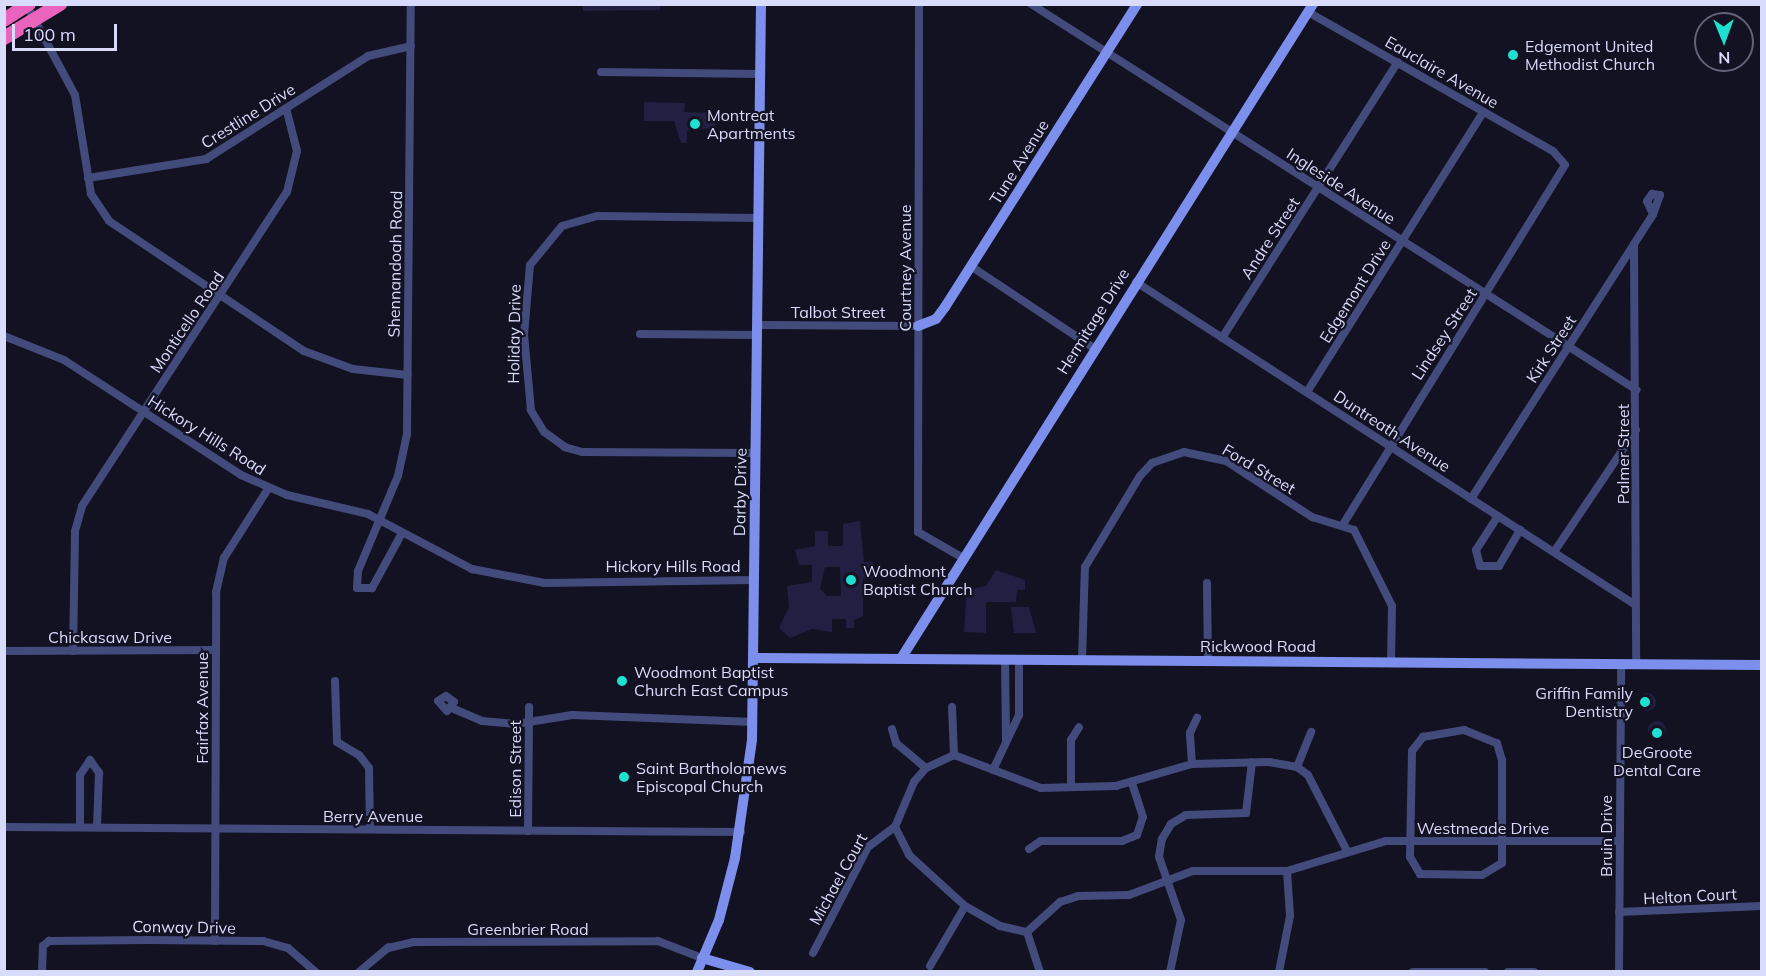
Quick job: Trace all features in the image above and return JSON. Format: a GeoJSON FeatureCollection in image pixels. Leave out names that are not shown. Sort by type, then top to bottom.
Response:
{"type":"FeatureCollection","features":[{"type":"Feature","properties":{"kind":"highway"},"geometry":{"type":"LineString","coordinates":[[4,38],[60,4]]}},
{"type":"Feature","properties":{"kind":"highway"},"geometry":{"type":"LineString","coordinates":[[4,20],[28,5]]}},
{"type":"Feature","properties":{"kind":"main road","name":"Darby Drive"},"geometry":{"type":"LineString","coordinates":[[697,972],[719,920],[741,832],[753,722],[761,4]]}},
{"type":"Feature","properties":{"kind":"main road","name":"Tune Avenue"},"geometry":{"type":"LineString","coordinates":[[918,326],[936,319],[972,267],[1137,4]]}},
{"type":"Feature","properties":{"kind":"main road","name":"Hermitage Drive"},"geometry":{"type":"LineString","coordinates":[[902,657],[1230,131],[1310,8]]}},
{"type":"Feature","properties":{"kind":"main road","name":"Rickwood Road"},"geometry":{"type":"LineString","coordinates":[[754,658],[902,657],[1019,660],[1761,665]]}},
{"type":"Feature","properties":{"kind":"main road"},"geometry":{"type":"LineString","coordinates":[[702,958],[750,972]]}},
{"type":"Feature","properties":{"kind":"street","name":"Shennandoah Road"},"geometry":{"type":"LineString","coordinates":[[402,533],[372,588],[357,588],[355,580],[401,468],[408,375],[411,4]]}},
{"type":"Feature","properties":{"kind":"street","name":"Courtney Avenue"},"geometry":{"type":"LineString","coordinates":[[919,4],[918,532],[965,559]]}},
{"type":"Feature","properties":{"kind":"street","name":"Ingleside Avenue"},"geometry":{"type":"LineString","coordinates":[[1031,4],[1636,390]]}},
{"type":"Feature","properties":{"kind":"street"},"geometry":{"type":"LineString","coordinates":[[28,5],[75,95],[94,202],[109,221],[312,355],[353,369],[408,375]]}},
{"type":"Feature","properties":{"kind":"street","name":"Eauclaire Avenue"},"geometry":{"type":"LineString","coordinates":[[1310,8],[1561,157]]}},
{"type":"Feature","properties":{"kind":"street","name":"Crestline Drive"},"geometry":{"type":"LineString","coordinates":[[88,178],[198,163],[368,56],[411,46]]}},
{"type":"Feature","properties":{"kind":"street","name":"Andre Street"},"geometry":{"type":"LineString","coordinates":[[1222,338],[1398,62]]}},
{"type":"Feature","properties":{"kind":"street"},"geometry":{"type":"LineString","coordinates":[[601,72],[761,74]]}},
{"type":"Feature","properties":{"kind":"street","name":"Monticello Road"},"geometry":{"type":"LineString","coordinates":[[73,651],[79,514],[143,412],[221,297],[290,184],[297,151],[286,108]]}},
{"type":"Feature","properties":{"kind":"street","name":"Edgemont Drive"},"geometry":{"type":"LineString","coordinates":[[1307,392],[1483,112]]}},
{"type":"Feature","properties":{"kind":"street","name":"Lindsey Street"},"geometry":{"type":"LineString","coordinates":[[1342,526],[1388,445],[1562,174],[1561,157]]}},
{"type":"Feature","properties":{"kind":"street","name":"Kirk Street"},"geometry":{"type":"LineString","coordinates":[[1471,499],[1653,214]]}},
{"type":"Feature","properties":{"kind":"street","name":"Holiday Drive"},"geometry":{"type":"LineString","coordinates":[[756,453],[582,453],[565,447],[544,432],[531,410],[524,335],[530,265],[562,226],[598,216],[759,218]]}},
{"type":"Feature","properties":{"kind":"street","name":"Palmer Street"},"geometry":{"type":"LineString","coordinates":[[1634,244],[1636,664]]}},
{"type":"Feature","properties":{"kind":"street"},"geometry":{"type":"LineString","coordinates":[[972,267],[1094,348]]}},
{"type":"Feature","properties":{"kind":"street","name":"Duntreath Avenue"},"geometry":{"type":"LineString","coordinates":[[1136,282],[1634,604]]}},
{"type":"Feature","properties":{"kind":"street","name":"Talbot Street"},"geometry":{"type":"LineString","coordinates":[[640,334],[918,326]]}},
{"type":"Feature","properties":{"kind":"street","name":"Hickory Hills Road"},"geometry":{"type":"LineString","coordinates":[[4,336],[64,360],[268,489],[380,519],[402,533],[472,568],[520,581],[754,580]]}},
{"type":"Feature","properties":{"kind":"street"},"geometry":{"type":"LineString","coordinates":[[1554,552],[1636,430]]}},
{"type":"Feature","properties":{"kind":"street","name":"Ford Street"},"geometry":{"type":"LineString","coordinates":[[1082,660],[1085,567],[1140,476],[1167,456],[1201,452],[1226,461],[1312,517],[1354,530],[1386,589],[1392,606],[1392,662]]}},
{"type":"Feature","properties":{"kind":"street","name":"Fairfax Avenue"},"geometry":{"type":"LineString","coordinates":[[215,941],[215,650],[221,566],[268,489]]}},
{"type":"Feature","properties":{"kind":"street"},"geometry":{"type":"LineString","coordinates":[[1498,516],[1476,550],[1480,566],[1499,566],[1520,530]]}},
{"type":"Feature","properties":{"kind":"street"},"geometry":{"type":"LineString","coordinates":[[1207,583],[1208,660]]}},
{"type":"Feature","properties":{"kind":"street","name":"Chickasaw Drive"},"geometry":{"type":"LineString","coordinates":[[4,651],[215,650]]}},
{"type":"Feature","properties":{"kind":"street"},"geometry":{"type":"LineString","coordinates":[[1005,659],[1006,743]]}},
{"type":"Feature","properties":{"kind":"street"},"geometry":{"type":"LineString","coordinates":[[993,770],[1020,715],[1019,660]]}},
{"type":"Feature","properties":{"kind":"street","name":"Bruin Drive"},"geometry":{"type":"LineString","coordinates":[[1619,972],[1621,664]]}},
{"type":"Feature","properties":{"kind":"street"},"geometry":{"type":"LineString","coordinates":[[335,681],[337,742],[359,755],[369,768],[370,829]]}},
{"type":"Feature","properties":{"kind":"street","name":"Edison Street"},"geometry":{"type":"LineString","coordinates":[[528,831],[530,707]]}},
{"type":"Feature","properties":{"kind":"street"},"geometry":{"type":"LineString","coordinates":[[952,707],[954,755]]}},
{"type":"Feature","properties":{"kind":"street"},"geometry":{"type":"LineString","coordinates":[[454,709],[482,721],[529,723],[572,715],[753,722]]}},
{"type":"Feature","properties":{"kind":"street"},"geometry":{"type":"LineString","coordinates":[[1192,764],[1190,733],[1197,718]]}},
{"type":"Feature","properties":{"kind":"street"},"geometry":{"type":"LineString","coordinates":[[1071,786],[1071,740],[1079,727]]}},
{"type":"Feature","properties":{"kind":"street"},"geometry":{"type":"LineString","coordinates":[[892,729],[896,743],[926,768]]}},
{"type":"Feature","properties":{"kind":"street"},"geometry":{"type":"LineString","coordinates":[[1464,730],[1497,743],[1502,840],[1502,863],[1482,875],[1420,874],[1412,867],[1409,842],[1412,751],[1423,737],[1464,730]]}},
{"type":"Feature","properties":{"kind":"street"},"geometry":{"type":"LineString","coordinates":[[1297,767],[1311,732]]}},
{"type":"Feature","properties":{"kind":"street"},"geometry":{"type":"LineString","coordinates":[[1040,972],[1027,932],[1000,926],[965,906],[909,855],[895,827],[901,805],[926,768],[954,755],[1029,785],[1071,786],[1132,783],[1192,764],[1252,762],[1297,767],[1318,789],[1347,850]]}},
{"type":"Feature","properties":{"kind":"street"},"geometry":{"type":"LineString","coordinates":[[80,827],[80,775],[90,760],[99,772],[97,827]]}},
{"type":"Feature","properties":{"kind":"street"},"geometry":{"type":"LineString","coordinates":[[1170,972],[1181,920],[1159,857],[1171,824],[1186,815],[1246,813],[1252,762]]}},
{"type":"Feature","properties":{"kind":"street"},"geometry":{"type":"LineString","coordinates":[[1029,849],[1041,841],[1122,841],[1137,836],[1143,817],[1132,783]]}},
{"type":"Feature","properties":{"kind":"street","name":"Berry Avenue"},"geometry":{"type":"LineString","coordinates":[[4,827],[741,832]]}},
{"type":"Feature","properties":{"kind":"street","name":"Michael Court"},"geometry":{"type":"LineString","coordinates":[[813,953],[868,847],[895,827]]}},
{"type":"Feature","properties":{"kind":"street","name":"Westmeade Drive"},"geometry":{"type":"LineString","coordinates":[[1027,932],[1060,902],[1078,896],[1129,895],[1168,878],[1202,871],[1287,871],[1347,850],[1409,842],[1502,840],[1620,842]]}},
{"type":"Feature","properties":{"kind":"street"},"geometry":{"type":"LineString","coordinates":[[1279,972],[1290,916],[1287,871]]}},
{"type":"Feature","properties":{"kind":"street"},"geometry":{"type":"LineString","coordinates":[[930,966],[965,906]]}},
{"type":"Feature","properties":{"kind":"street","name":"Helton Court"},"geometry":{"type":"LineString","coordinates":[[1619,912],[1761,906]]}},
{"type":"Feature","properties":{"kind":"street","name":"Conway Drive"},"geometry":{"type":"LineString","coordinates":[[42,972],[43,946],[57,940],[215,941],[280,945],[316,972]]}},
{"type":"Feature","properties":{"kind":"street","name":"Greenbrier Road"},"geometry":{"type":"LineString","coordinates":[[359,972],[388,948],[413,942],[658,941],[702,958]]}},
{"type":"Feature","properties":{"kind":"street"},"geometry":{"type":"LineString","coordinates":[[1413,972],[1485,972]]}},
{"type":"Feature","properties":{"kind":"street"},"geometry":{"type":"LineString","coordinates":[[1508,972],[1534,972]]}},
{"type":"Feature","properties":{"kind":"building"},"geometry":{"type":"Polygon","coordinates":[[[583,4],[660,4],[660,10],[583,11],[583,4]]]}},
{"type":"Feature","properties":{"kind":"building","name":"Montreat Apartments"},"geometry":{"type":"Polygon","coordinates":[[[644,102],[685,103],[684,112],[713,113],[716,127],[687,131],[687,143],[681,143],[674,121],[644,121],[644,102]]]}},
{"type":"Feature","properties":{"kind":"building","name":"Woodmont Baptist Church"},"geometry":{"type":"Polygon","coordinates":[[[860,521],[864,562],[873,562],[873,579],[863,579],[863,616],[854,620],[854,628],[846,628],[846,619],[832,619],[832,632],[812,629],[790,638],[779,628],[789,607],[787,586],[812,582],[812,565],[799,565],[795,550],[815,546],[815,531],[828,531],[828,546],[843,546],[843,524],[860,521]],[[825,567],[820,589],[827,596],[841,596],[840,567],[825,567]]]}},
{"type":"Feature","properties":{"kind":"building"},"geometry":{"type":"Polygon","coordinates":[[[996,570],[1025,580],[1025,590],[1017,590],[1016,602],[986,602],[986,633],[964,632],[967,590],[986,586],[996,570]]]}},
{"type":"Feature","properties":{"kind":"building"},"geometry":{"type":"Polygon","coordinates":[[[1011,607],[1029,607],[1036,633],[1014,633],[1011,607]]]}},
{"type":"Feature","properties":{"kind":"building","name":"Griffin Family Dentistry"},"geometry":{"type":"Polygon","coordinates":[[[1647,693],[1653,696],[1656,702],[1653,708],[1647,711],[1641,708],[1638,702],[1641,696],[1647,693]]]}},
{"type":"Feature","properties":{"kind":"building","name":"DeGroote Dental Care"},"geometry":{"type":"Polygon","coordinates":[[[1657,721],[1663,724],[1666,730],[1663,736],[1657,739],[1651,736],[1648,730],[1651,724],[1657,721]]]}},
{"type":"Feature","properties":{"kind":"place","name":"Edgemont United Methodist Church"},"geometry":{"type":"Point","coordinates":[1513,55]}},
{"type":"Feature","properties":{"kind":"place","name":"Montreat Apartments"},"geometry":{"type":"Point","coordinates":[695,124]}},
{"type":"Feature","properties":{"kind":"place","name":"Woodmont Baptist Church"},"geometry":{"type":"Point","coordinates":[851,580]}},
{"type":"Feature","properties":{"kind":"place","name":"Woodmont Baptist Church East Campus"},"geometry":{"type":"Point","coordinates":[622,681]}},
{"type":"Feature","properties":{"kind":"place","name":"Griffin Family Dentistry"},"geometry":{"type":"Point","coordinates":[1645,702]}},
{"type":"Feature","properties":{"kind":"place","name":"DeGroote Dental Care"},"geometry":{"type":"Point","coordinates":[1657,733]}},
{"type":"Feature","properties":{"kind":"place","name":"Saint Bartholomews Episcopal Church"},"geometry":{"type":"Point","coordinates":[624,777]}}]}
